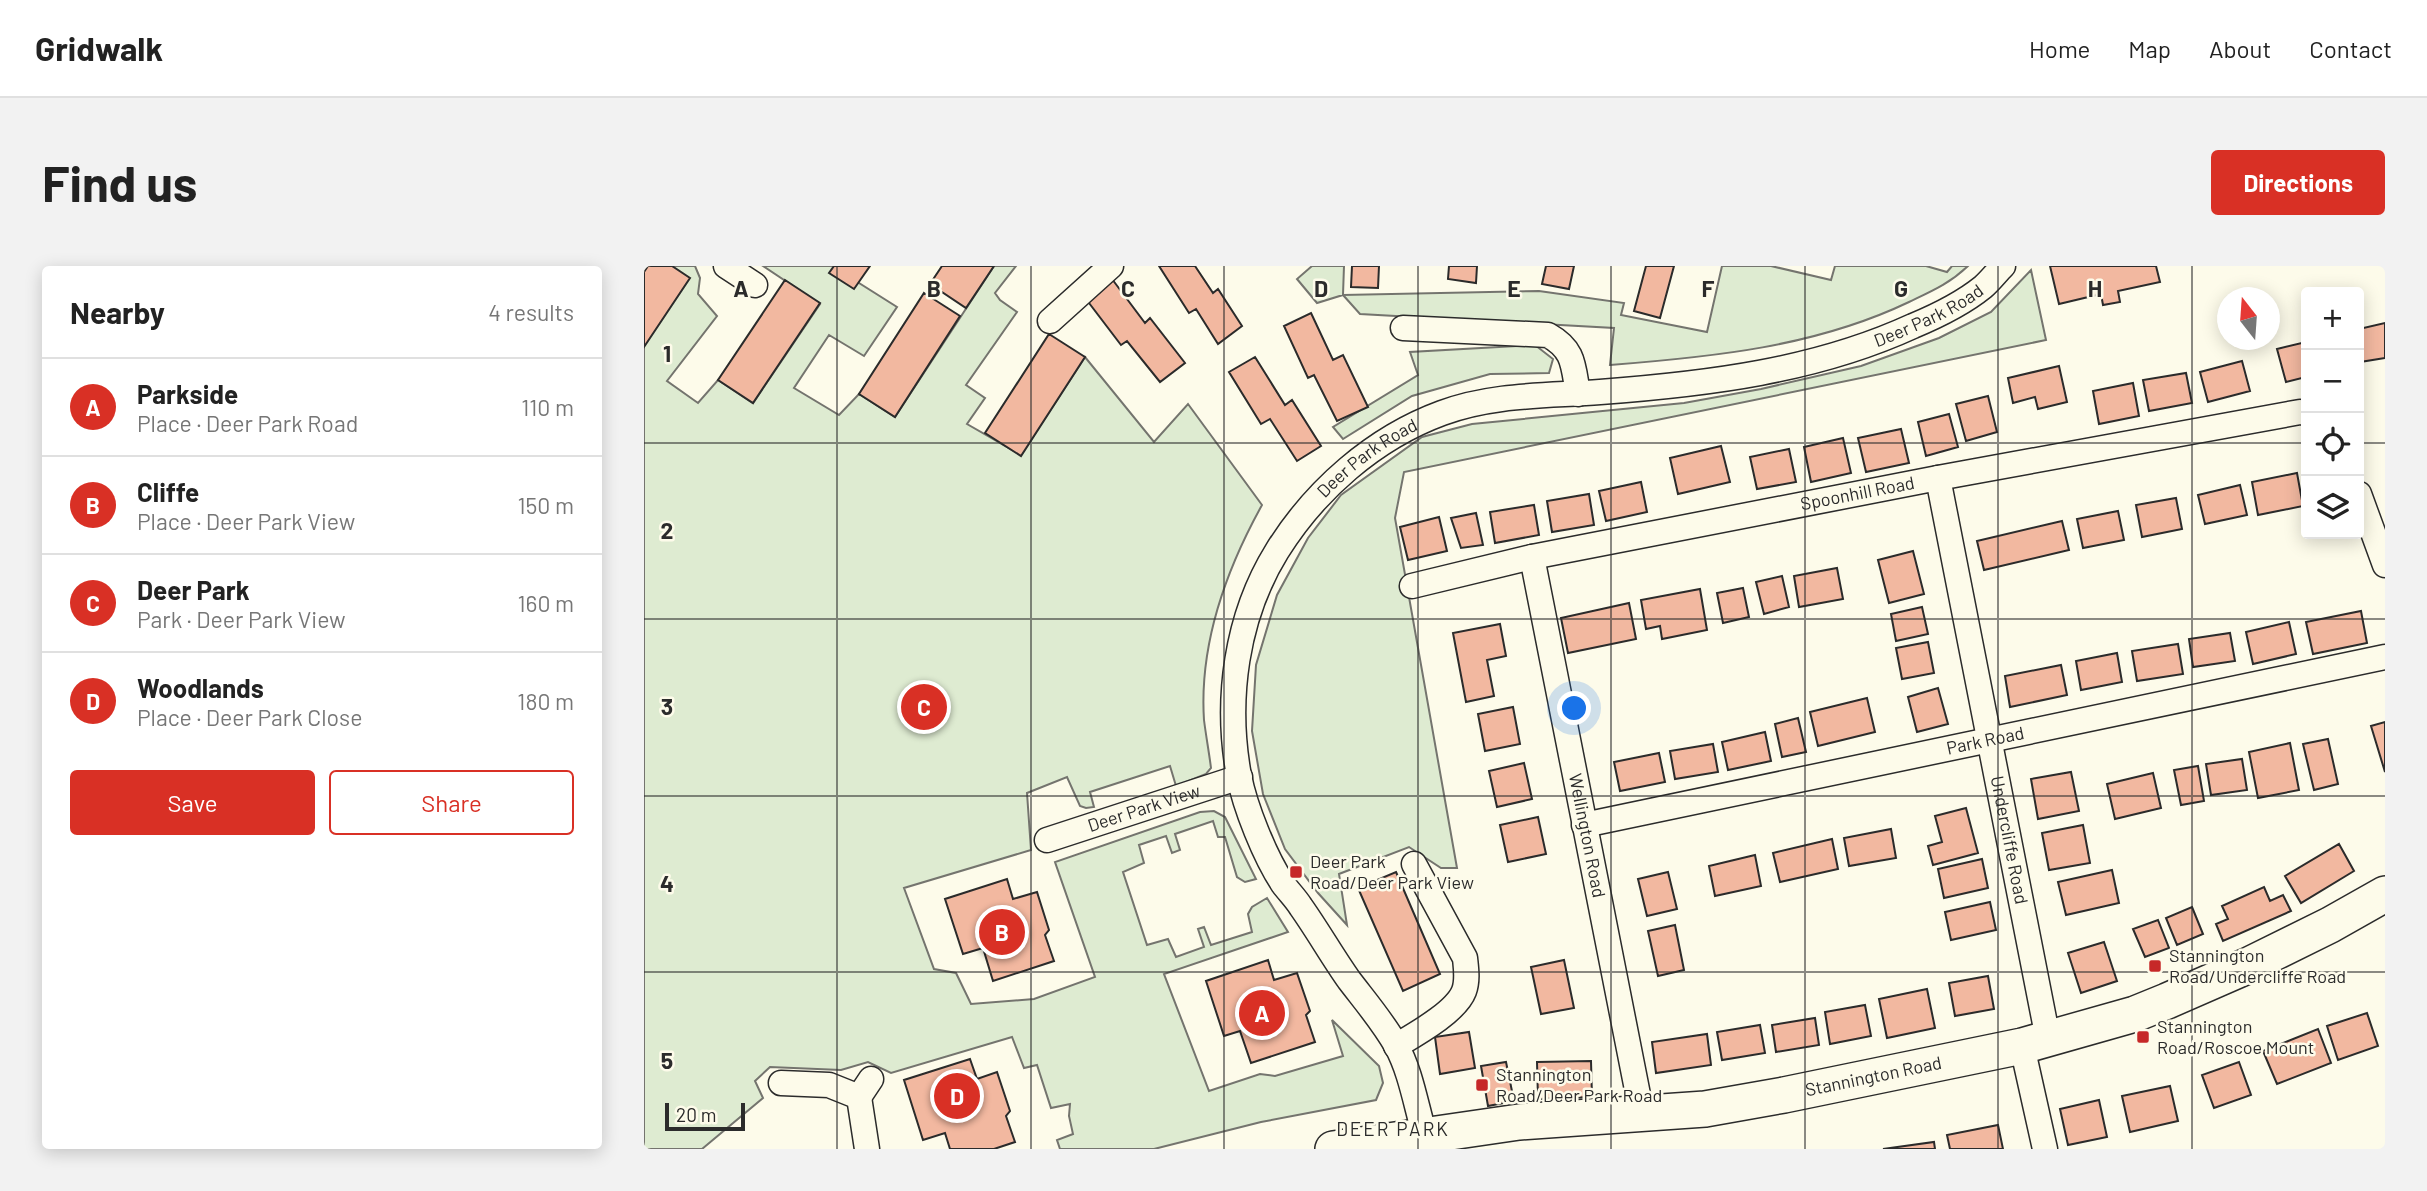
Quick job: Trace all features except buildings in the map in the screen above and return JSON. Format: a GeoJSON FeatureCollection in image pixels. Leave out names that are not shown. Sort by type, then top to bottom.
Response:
{"type":"FeatureCollection","features":[{"type":"Feature","properties":{"kind":"main road","name":"Stannington Road"},"geometry":{"type":"LineString","coordinates":[[1333,1149],[1519,1122],[1705,1109],[2035,1042],[2134,1014],[2167,1001],[2247,966],[2385,894]]}},
{"type":"Feature","properties":{"kind":"street"},"geometry":{"type":"LineString","coordinates":[[726,266],[755,285]]}},
{"type":"Feature","properties":{"kind":"street"},"geometry":{"type":"LineString","coordinates":[[1050,321],[1111,266]]}},
{"type":"Feature","properties":{"kind":"street","name":"Deer Park Road"},"geometry":{"type":"LineString","coordinates":[[1425,1136],[1406,1070],[1396,1046],[1283,883],[1260,839],[1240,777],[1233,709],[1236,660],[1263,573],[1294,524],[1319,493],[1351,467],[1400,432],[1443,412],[1496,398],[1687,386],[1797,366],[1877,343],[1940,314],[1983,287],[2003,266]]}},
{"type":"Feature","properties":{"kind":"street"},"geometry":{"type":"LineString","coordinates":[[1403,328],[1548,335],[1562,343],[1571,355],[1578,394]]}},
{"type":"Feature","properties":{"kind":"street","name":"Spoonhill Road"},"geometry":{"type":"LineString","coordinates":[[1412,586],[1532,557],[1938,478],[2301,412]]}},
{"type":"Feature","properties":{"kind":"street","name":"Undercliffe Road"},"geometry":{"type":"LineString","coordinates":[[1938,478],[1989,740],[2035,1042],[2045,1149]]}},
{"type":"Feature","properties":{"kind":"street"},"geometry":{"type":"LineString","coordinates":[[2364,508],[2385,565]]}},
{"type":"Feature","properties":{"kind":"street","name":"Wellington Road"},"geometry":{"type":"LineString","coordinates":[[1532,557],[1642,1115]]}},
{"type":"Feature","properties":{"kind":"street","name":"Park Road"},"geometry":{"type":"LineString","coordinates":[[1584,825],[2385,657]]}},
{"type":"Feature","properties":{"kind":"street","name":"Deer Park View"},"geometry":{"type":"LineString","coordinates":[[1046,840],[1240,777]]}},
{"type":"Feature","properties":{"kind":"street"},"geometry":{"type":"LineString","coordinates":[[1396,1046],[1438,1019],[1454,1003],[1464,992],[1467,974],[1465,958],[1414,864]]}},
{"type":"Feature","properties":{"kind":"street"},"geometry":{"type":"LineString","coordinates":[[781,1083],[865,1088],[867,1149]]}},
{"type":"Feature","properties":{"kind":"green space","name":"DEER PARK"},"geometry":{"type":"Polygon","coordinates":[[[644,266],[695,266],[700,278],[698,294],[717,316],[667,381],[698,403],[718,380],[753,403],[820,304],[763,266],[832,266],[897,307],[864,356],[829,335],[794,388],[839,415],[859,394],[895,417],[994,266],[1016,266],[995,293],[1017,312],[966,385],[985,398],[967,424],[1021,455],[1085,357],[1154,442],[1188,404],[1262,505],[1237,555],[1211,636],[1206,663],[1204,720],[1211,768],[1206,774],[1176,786],[1170,766],[1090,792],[1094,807],[1086,808],[1080,806],[1067,777],[1027,793],[1031,850],[904,888],[934,969],[956,973],[971,1004],[1034,999],[1095,977],[1055,862],[1200,812],[1214,811],[1225,817],[1256,879],[1245,882],[1237,877],[1225,837],[1218,837],[1213,821],[1175,834],[1180,850],[1172,853],[1166,836],[1139,845],[1144,863],[1123,872],[1147,945],[1168,939],[1176,957],[1204,947],[1198,929],[1204,927],[1211,945],[1252,932],[1248,914],[1252,907],[1267,898],[1288,932],[1164,974],[1209,1091],[1260,1074],[1275,1076],[1343,1056],[1332,1020],[1379,1066],[1383,1083],[1376,1100],[1261,1122],[1154,1149],[1060,1149],[1057,1140],[1073,1134],[1069,1116],[1070,1104],[1051,1108],[1037,1065],[1024,1068],[1012,1037],[891,1073],[868,1062],[841,1070],[770,1067],[755,1081],[763,1098],[702,1149],[644,1149],[644,266]]]}},
{"type":"Feature","properties":{"kind":"green space"},"geometry":{"type":"Polygon","coordinates":[[[1312,266],[1344,266],[1343,295],[1317,303],[1297,279],[1312,266]]]}},
{"type":"Feature","properties":{"kind":"green space"},"geometry":{"type":"Polygon","coordinates":[[[1722,266],[1771,266],[1831,280],[1835,266],[1926,266],[1947,272],[1952,266],[1968,266],[1925,294],[1837,330],[1800,340],[1725,353],[1610,365],[1614,328],[1360,314],[1343,295],[1539,291],[1624,303],[1621,315],[1707,332],[1722,266]]]}},
{"type":"Feature","properties":{"kind":"green space"},"geometry":{"type":"Polygon","coordinates":[[[2031,270],[2046,340],[1404,472],[1395,518],[1457,868],[1441,868],[1409,847],[1339,874],[1347,925],[1318,893],[1285,849],[1263,794],[1252,731],[1256,665],[1277,595],[1308,538],[1341,495],[1422,437],[1472,424],[1684,403],[1861,366],[1939,338],[1991,312],[2031,270]]]}},
{"type":"Feature","properties":{"kind":"green space"},"geometry":{"type":"Polygon","coordinates":[[[1535,345],[1553,359],[1549,373],[1490,374],[1412,396],[1343,439],[1333,427],[1418,375],[1410,352],[1535,345]]]}},
{"type":"Feature","properties":{"kind":"place","name":"Deer Park"},"geometry":{"type":"Point","coordinates":[924,707]}},
{"type":"Feature","properties":{"kind":"place","name":"Deer Park Road/Deer Park View"},"geometry":{"type":"Point","coordinates":[1296,872]}},
{"type":"Feature","properties":{"kind":"place","name":"Cliffe"},"geometry":{"type":"Point","coordinates":[1002,932]}},
{"type":"Feature","properties":{"kind":"place","name":"Stannington Road/Undercliffe Road"},"geometry":{"type":"Point","coordinates":[2155,966]}},
{"type":"Feature","properties":{"kind":"place","name":"Parkside"},"geometry":{"type":"Point","coordinates":[1262,1013]}},
{"type":"Feature","properties":{"kind":"place","name":"Stannington Road/Roscoe Mount"},"geometry":{"type":"Point","coordinates":[2143,1037]}},
{"type":"Feature","properties":{"kind":"place","name":"Stannington Road/Deer Park Road"},"geometry":{"type":"Point","coordinates":[1482,1085]}},
{"type":"Feature","properties":{"kind":"place","name":"Woodlands"},"geometry":{"type":"Point","coordinates":[957,1096]}},
{"type":"Feature","properties":{"kind":"district","name":"DEER PARK"},"geometry":{"type":"Point","coordinates":[1393,1129]}}]}
